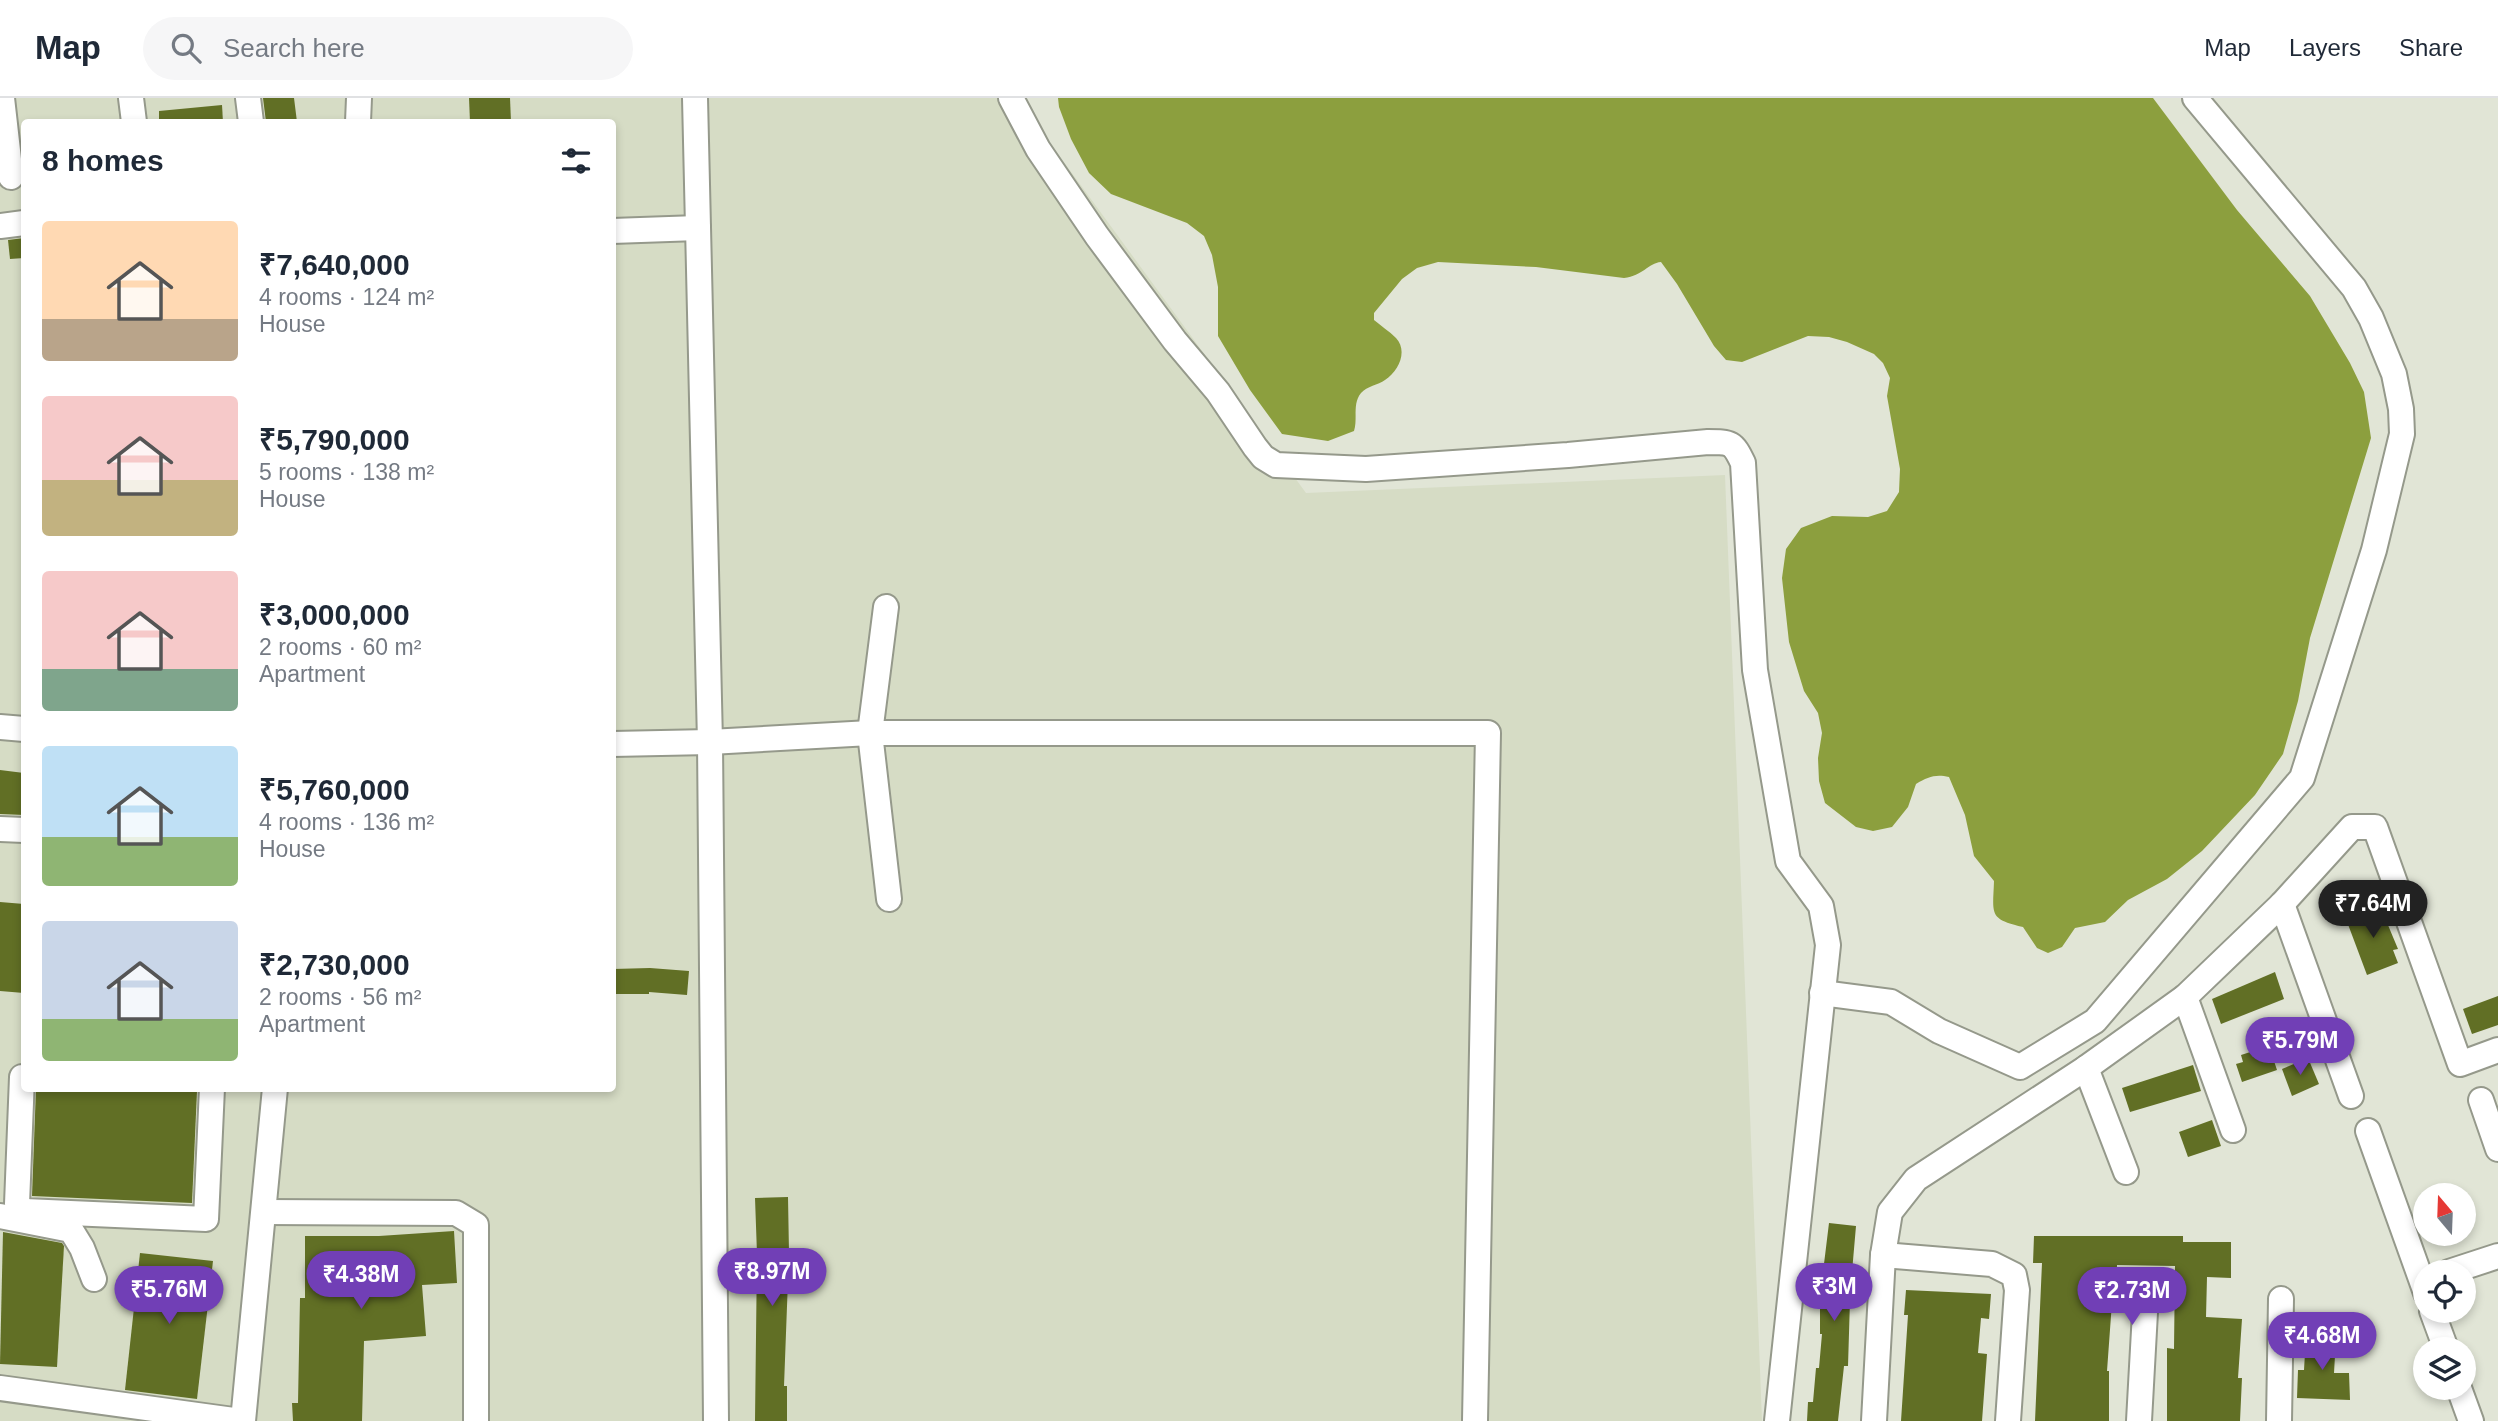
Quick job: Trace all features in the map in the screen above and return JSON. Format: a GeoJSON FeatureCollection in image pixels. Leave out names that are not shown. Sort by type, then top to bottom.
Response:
{"type":"FeatureCollection","features":[{"type":"Feature","properties":{"kind":"street"},"geometry":{"type":"LineString","coordinates":[[2,98],[12,177]]}},
{"type":"Feature","properties":{"kind":"street"},"geometry":{"type":"LineString","coordinates":[[131,98],[134,119]]}},
{"type":"Feature","properties":{"kind":"street"},"geometry":{"type":"LineString","coordinates":[[248,98],[251,119]]}},
{"type":"Feature","properties":{"kind":"street"},"geometry":{"type":"LineString","coordinates":[[358,119],[359,98]]}},
{"type":"Feature","properties":{"kind":"street"},"geometry":{"type":"LineString","coordinates":[[695,98],[710,742],[716,1421]]}},
{"type":"Feature","properties":{"kind":"street"},"geometry":{"type":"LineString","coordinates":[[1011,98],[1038,149],[1097,236],[1175,341],[1217,392],[1255,447],[1263,457],[1276,465],[1366,469],[1626,451],[1708,442],[1728,442],[1735,447],[1743,463],[1755,670],[1788,860],[1821,906],[1828,945],[1777,1421]]}},
{"type":"Feature","properties":{"kind":"street"},"geometry":{"type":"LineString","coordinates":[[1822,993],[1891,1002],[1939,1031],[2020,1068],[2095,1021],[2302,778],[2374,550],[2402,434],[2401,409],[2394,374],[2371,318],[2354,288],[2194,98]]}},
{"type":"Feature","properties":{"kind":"street"},"geometry":{"type":"LineString","coordinates":[[0,226],[21,223]]}},
{"type":"Feature","properties":{"kind":"street"},"geometry":{"type":"LineString","coordinates":[[616,231],[698,228]]}},
{"type":"Feature","properties":{"kind":"street"},"geometry":{"type":"LineString","coordinates":[[886,607],[870,733],[889,899]]}},
{"type":"Feature","properties":{"kind":"street"},"geometry":{"type":"LineString","coordinates":[[0,727],[21,729]]}},
{"type":"Feature","properties":{"kind":"street"},"geometry":{"type":"LineString","coordinates":[[616,744],[710,742],[870,733],[1488,733],[1475,1421]]}},
{"type":"Feature","properties":{"kind":"street"},"geometry":{"type":"LineString","coordinates":[[1874,1421],[1882,1255],[1890,1213],[1916,1179],[2086,1068],[2185,997],[2281,904],[2352,827],[2375,827],[2460,1064],[2498,1050]]}},
{"type":"Feature","properties":{"kind":"street"},"geometry":{"type":"LineString","coordinates":[[0,829],[21,830]]}},
{"type":"Feature","properties":{"kind":"street"},"geometry":{"type":"LineString","coordinates":[[2281,904],[2351,1096]]}},
{"type":"Feature","properties":{"kind":"street"},"geometry":{"type":"LineString","coordinates":[[2185,997],[2233,1130]]}},
{"type":"Feature","properties":{"kind":"street"},"geometry":{"type":"LineString","coordinates":[[2086,1068],[2126,1172]]}},
{"type":"Feature","properties":{"kind":"street"},"geometry":{"type":"LineString","coordinates":[[22,1092],[18,1204],[25,1211],[206,1219],[212,1092]]}},
{"type":"Feature","properties":{"kind":"street"},"geometry":{"type":"LineString","coordinates":[[0,1388],[242,1421],[275,1092]]}},
{"type":"Feature","properties":{"kind":"street"},"geometry":{"type":"LineString","coordinates":[[2481,1100],[2498,1149]]}},
{"type":"Feature","properties":{"kind":"street"},"geometry":{"type":"LineString","coordinates":[[2368,1131],[2415,1260]]}},
{"type":"Feature","properties":{"kind":"street"},"geometry":{"type":"LineString","coordinates":[[264,1212],[456,1213],[475,1225],[476,1421]]}},
{"type":"Feature","properties":{"kind":"street"},"geometry":{"type":"LineString","coordinates":[[0,1216],[71,1230],[82,1248],[94,1279]]}},
{"type":"Feature","properties":{"kind":"street"},"geometry":{"type":"LineString","coordinates":[[1882,1255],[1992,1264],[2014,1275],[2017,1290],[2008,1421]]}},
{"type":"Feature","properties":{"kind":"street"},"geometry":{"type":"LineString","coordinates":[[2476,1263],[2498,1256]]}},
{"type":"Feature","properties":{"kind":"street"},"geometry":{"type":"LineString","coordinates":[[2139,1421],[2146,1294]]}},
{"type":"Feature","properties":{"kind":"street"},"geometry":{"type":"LineString","coordinates":[[2279,1421],[2281,1299]]}},
{"type":"Feature","properties":{"kind":"street"},"geometry":{"type":"LineString","coordinates":[[2463,1400],[2471,1421]]}},
{"type":"Feature","properties":{"kind":"shaded area"},"geometry":{"type":"Polygon","coordinates":[[[0,98],[1017,98],[1306,493],[1725,475],[1762,1421],[0,1421],[0,98]]]}},
{"type":"Feature","properties":{"kind":"shaded area"},"geometry":{"type":"Polygon","coordinates":[[[1058,98],[2153,98],[2237,210],[2310,296],[2364,392],[2371,438],[2310,638],[2298,701],[2283,754],[2255,795],[2202,851],[2167,879],[2128,900],[2105,922],[2075,928],[2062,947],[2048,953],[2037,948],[2023,927],[1998,918],[1995,913],[1994,881],[1974,856],[1965,815],[1949,777],[1932,777],[1916,784],[1908,807],[1892,827],[1873,831],[1856,827],[1825,803],[1819,781],[1818,758],[1822,733],[1818,713],[1804,691],[1789,642],[1782,578],[1786,549],[1801,528],[1832,516],[1868,517],[1887,511],[1899,492],[1900,469],[1887,396],[1890,378],[1883,363],[1874,354],[1829,337],[1808,336],[1742,362],[1726,360],[1714,346],[1661,262],[1624,278],[1536,267],[1438,262],[1417,268],[1402,279],[1374,313],[1374,320],[1400,343],[1401,355],[1398,366],[1390,376],[1366,389],[1358,397],[1354,431],[1328,441],[1282,434],[1250,390],[1218,336],[1218,287],[1212,255],[1204,236],[1187,223],[1111,194],[1089,173],[1071,139],[1058,98]]]}},
{"type":"Feature","properties":{"kind":"building"},"geometry":{"type":"Polygon","coordinates":[[[263,98],[294,98],[297,119],[266,119],[263,98]]]}},
{"type":"Feature","properties":{"kind":"building"},"geometry":{"type":"Polygon","coordinates":[[[469,98],[510,98],[511,119],[470,119],[469,98]]]}},
{"type":"Feature","properties":{"kind":"building"},"geometry":{"type":"Polygon","coordinates":[[[222,105],[223,119],[159,119],[159,111],[222,105]]]}},
{"type":"Feature","properties":{"kind":"building"},"geometry":{"type":"Polygon","coordinates":[[[21,238],[21,258],[10,259],[8,240],[21,238]]]}},
{"type":"Feature","properties":{"kind":"building"},"geometry":{"type":"Polygon","coordinates":[[[0,770],[21,773],[21,815],[0,814],[0,770]]]}},
{"type":"Feature","properties":{"kind":"building"},"geometry":{"type":"Polygon","coordinates":[[[0,902],[21,904],[21,993],[0,991],[0,902]]]}},
{"type":"Feature","properties":{"kind":"building"},"geometry":{"type":"Polygon","coordinates":[[[2380,906],[2398,949],[2393,950],[2398,963],[2367,975],[2346,919],[2380,906]]]}},
{"type":"Feature","properties":{"kind":"building"},"geometry":{"type":"Polygon","coordinates":[[[616,969],[689,971],[687,995],[649,992],[616,994],[616,969]]]}},
{"type":"Feature","properties":{"kind":"building"},"geometry":{"type":"Polygon","coordinates":[[[2275,972],[2284,999],[2221,1024],[2212,999],[2275,972]]]}},
{"type":"Feature","properties":{"kind":"building"},"geometry":{"type":"Polygon","coordinates":[[[2498,996],[2498,1025],[2472,1034],[2463,1009],[2498,996]]]}},
{"type":"Feature","properties":{"kind":"building"},"geometry":{"type":"Polygon","coordinates":[[[2269,1046],[2277,1070],[2242,1082],[2236,1064],[2243,1062],[2241,1055],[2269,1046]]]}},
{"type":"Feature","properties":{"kind":"building"},"geometry":{"type":"Polygon","coordinates":[[[2308,1058],[2319,1084],[2292,1096],[2282,1069],[2308,1058]]]}},
{"type":"Feature","properties":{"kind":"building"},"geometry":{"type":"Polygon","coordinates":[[[2193,1065],[2201,1091],[2130,1112],[2122,1088],[2193,1065]]]}},
{"type":"Feature","properties":{"kind":"building"},"geometry":{"type":"Polygon","coordinates":[[[36,1092],[197,1092],[192,1203],[32,1196],[36,1092]]]}},
{"type":"Feature","properties":{"kind":"building"},"geometry":{"type":"Polygon","coordinates":[[[2212,1120],[2221,1146],[2188,1157],[2179,1132],[2212,1120]]]}},
{"type":"Feature","properties":{"kind":"building"},"geometry":{"type":"Polygon","coordinates":[[[788,1197],[789,1253],[784,1386],[787,1386],[787,1421],[755,1421],[755,1198],[788,1197]]]}},
{"type":"Feature","properties":{"kind":"building"},"geometry":{"type":"Polygon","coordinates":[[[1829,1223],[1856,1226],[1852,1272],[1854,1300],[1850,1300],[1848,1366],[1844,1366],[1838,1421],[1807,1421],[1808,1402],[1813,1402],[1816,1368],[1819,1368],[1822,1334],[1820,1307],[1823,1307],[1823,1272],[1829,1223]]]}},
{"type":"Feature","properties":{"kind":"building"},"geometry":{"type":"Polygon","coordinates":[[[454,1231],[457,1283],[422,1285],[426,1336],[364,1341],[362,1421],[293,1421],[292,1403],[298,1403],[300,1298],[305,1298],[305,1236],[379,1236],[454,1231]]]}},
{"type":"Feature","properties":{"kind":"building"},"geometry":{"type":"Polygon","coordinates":[[[3,1232],[62,1243],[64,1246],[57,1367],[0,1364],[3,1232]]]}},
{"type":"Feature","properties":{"kind":"building"},"geometry":{"type":"Polygon","coordinates":[[[2034,1236],[2183,1236],[2183,1242],[2231,1242],[2231,1278],[2207,1277],[2206,1317],[2242,1319],[2238,1378],[2242,1378],[2240,1421],[2167,1421],[2167,1348],[2174,1349],[2175,1266],[2117,1265],[2116,1302],[2112,1302],[2107,1371],[2109,1421],[2035,1421],[2042,1263],[2033,1263],[2034,1236]]]}},
{"type":"Feature","properties":{"kind":"building"},"geometry":{"type":"Polygon","coordinates":[[[140,1253],[213,1261],[197,1399],[125,1390],[140,1253]]]}},
{"type":"Feature","properties":{"kind":"building"},"geometry":{"type":"Polygon","coordinates":[[[1906,1290],[1991,1294],[1989,1319],[1981,1318],[1978,1353],[1987,1354],[1982,1421],[1901,1421],[1908,1315],[1904,1315],[1906,1290]]]}},
{"type":"Feature","properties":{"kind":"building"},"geometry":{"type":"Polygon","coordinates":[[[2306,1336],[2336,1338],[2334,1373],[2349,1373],[2350,1400],[2297,1398],[2298,1370],[2304,1370],[2306,1336]]]}}]}
